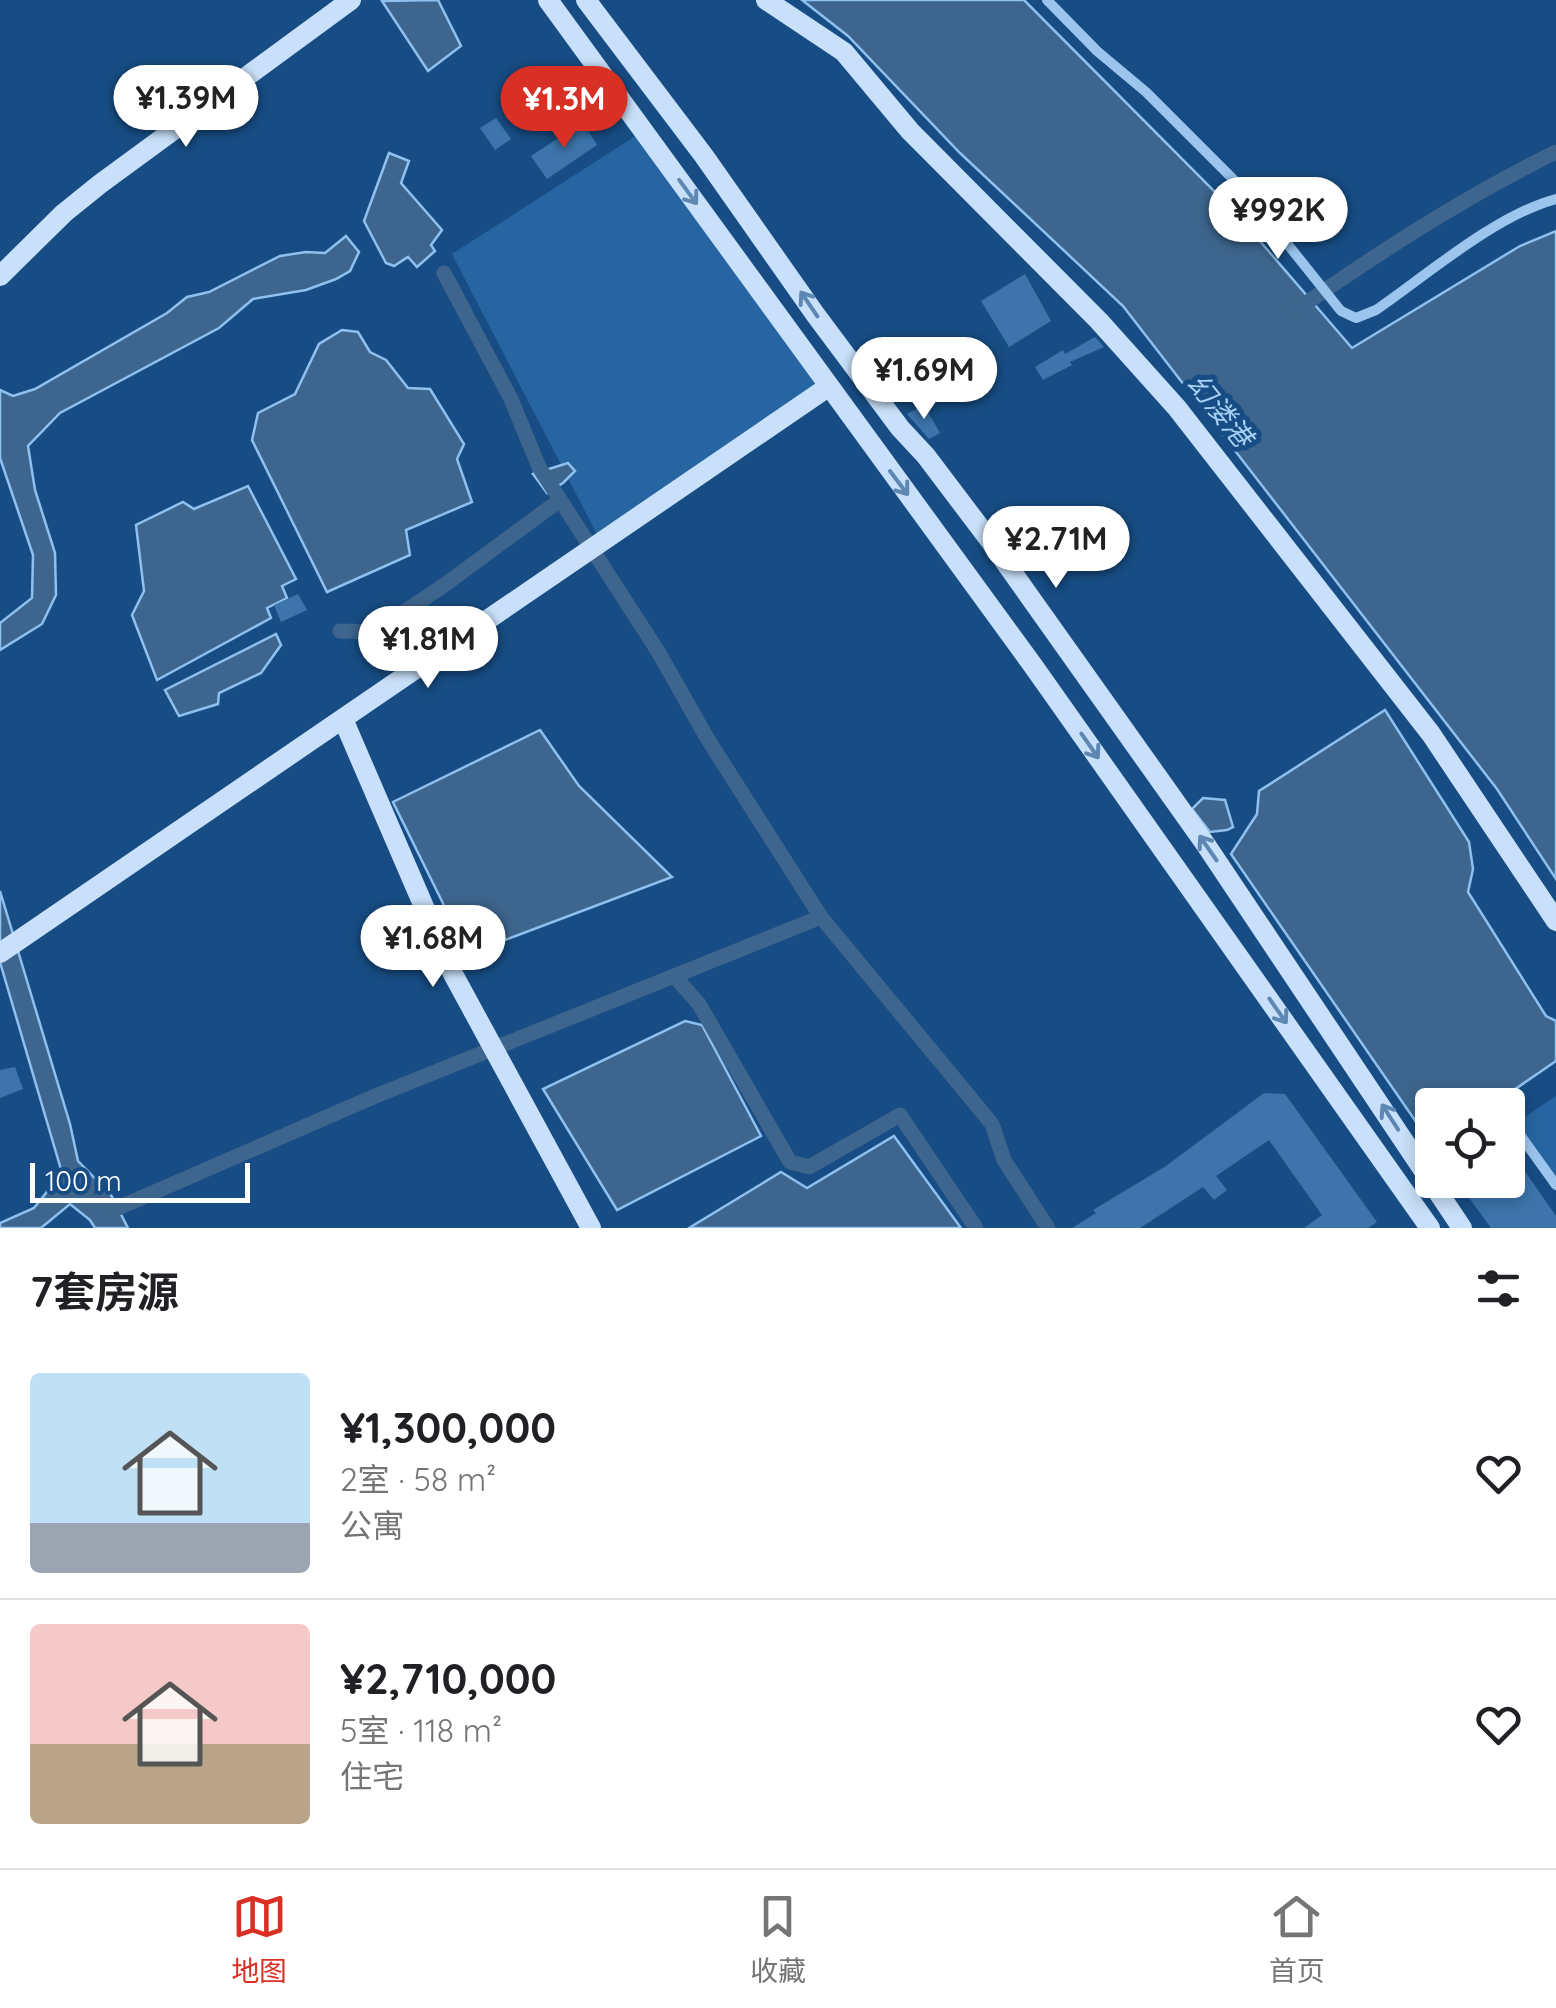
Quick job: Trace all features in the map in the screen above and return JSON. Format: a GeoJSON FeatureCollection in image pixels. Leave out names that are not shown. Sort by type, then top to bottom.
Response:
{"type":"FeatureCollection","features":[{"type":"Feature","properties":{"kind":"main road"},"geometry":{"type":"LineString","coordinates":[[0,276],[64,213],[100,184],[351,0]]}},
{"type":"Feature","properties":{"kind":"main road"},"geometry":{"type":"LineString","coordinates":[[548,0],[1034,667],[1430,1228]]}},
{"type":"Feature","properties":{"kind":"main road"},"geometry":{"type":"LineString","coordinates":[[586,0],[900,428],[988,538],[1206,845],[1415,1151]]}},
{"type":"Feature","properties":{"kind":"main road"},"geometry":{"type":"LineString","coordinates":[[766,0],[844,52],[910,131],[1098,321],[1177,408],[1431,734],[1556,921]]}},
{"type":"Feature","properties":{"kind":"main road"},"geometry":{"type":"LineString","coordinates":[[0,954],[828,387]]}},
{"type":"Feature","properties":{"kind":"main road"},"geometry":{"type":"LineString","coordinates":[[873,448],[900,428]]}},
{"type":"Feature","properties":{"kind":"main road"},"geometry":{"type":"LineString","coordinates":[[343,719],[454,974],[590,1228]]}},
{"type":"Feature","properties":{"kind":"main road"},"geometry":{"type":"LineString","coordinates":[[1445,1198],[1462,1228]]}},
{"type":"Feature","properties":{"kind":"street"},"geometry":{"type":"LineString","coordinates":[[1047,0],[1245,192],[1341,311],[1356,318],[1376,310],[1514,215],[1556,200]]}},
{"type":"Feature","properties":{"kind":"street"},"geometry":{"type":"LineString","coordinates":[[1525,1142],[1556,1185]]}},
{"type":"Feature","properties":{"kind":"shaded area"},"geometry":{"type":"Polygon","coordinates":[[[643,131],[828,387],[601,542],[452,254],[643,131]]]}},
{"type":"Feature","properties":{"kind":"shaded area"},"geometry":{"type":"Polygon","coordinates":[[[1556,1096],[1556,1185],[1525,1142],[1525,1117],[1556,1096]]]}},
{"type":"Feature","properties":{"kind":"water"},"geometry":{"type":"Polygon","coordinates":[[[438,0],[461,46],[428,71],[382,1],[438,0]]]}},
{"type":"Feature","properties":{"kind":"water","name":"幻溇港"},"geometry":{"type":"Polygon","coordinates":[[[802,0],[1024,0],[1234,211],[1352,348],[1520,246],[1556,231],[1556,879],[1497,789],[1123,306],[960,153],[848,36],[802,0]]]}},
{"type":"Feature","properties":{"kind":"water"},"geometry":{"type":"Polygon","coordinates":[[[389,153],[409,161],[401,183],[442,230],[431,245],[435,251],[417,267],[408,257],[394,266],[386,263],[364,221],[389,153]]]}},
{"type":"Feature","properties":{"kind":"water"},"geometry":{"type":"Polygon","coordinates":[[[346,236],[359,252],[350,271],[306,290],[253,299],[219,328],[60,413],[28,446],[35,490],[55,553],[56,595],[42,624],[0,650],[0,623],[32,598],[33,555],[0,458],[0,390],[13,396],[35,389],[167,313],[187,297],[209,292],[280,256],[325,253],[346,236]]]}},
{"type":"Feature","properties":{"kind":"water"},"geometry":{"type":"Polygon","coordinates":[[[342,330],[358,332],[370,352],[386,360],[408,388],[430,389],[464,444],[457,459],[472,502],[406,530],[410,555],[327,592],[252,440],[258,413],[295,394],[319,344],[342,330]]]}},
{"type":"Feature","properties":{"kind":"water"},"geometry":{"type":"Polygon","coordinates":[[[568,463],[575,471],[547,493],[533,474],[568,463]]]}},
{"type":"Feature","properties":{"kind":"water"},"geometry":{"type":"Polygon","coordinates":[[[248,486],[296,579],[282,586],[287,598],[267,608],[271,618],[157,680],[132,615],[144,591],[136,525],[183,502],[194,509],[248,486]]]}},
{"type":"Feature","properties":{"kind":"water"},"geometry":{"type":"Polygon","coordinates":[[[276,634],[281,645],[261,673],[219,693],[218,704],[179,716],[165,690],[276,634]]]}},
{"type":"Feature","properties":{"kind":"water"},"geometry":{"type":"Polygon","coordinates":[[[1385,710],[1469,842],[1473,869],[1468,892],[1546,1016],[1556,1021],[1556,1061],[1517,1088],[1415,1088],[1415,1120],[1231,854],[1257,814],[1259,791],[1385,710]]]}},
{"type":"Feature","properties":{"kind":"water"},"geometry":{"type":"Polygon","coordinates":[[[540,730],[579,786],[672,877],[468,954],[393,802],[540,730]]]}},
{"type":"Feature","properties":{"kind":"water"},"geometry":{"type":"Polygon","coordinates":[[[1203,798],[1225,800],[1233,827],[1210,832],[1192,809],[1203,798]]]}},
{"type":"Feature","properties":{"kind":"water"},"geometry":{"type":"Polygon","coordinates":[[[0,891],[78,1161],[111,1195],[128,1228],[95,1228],[70,1204],[41,1228],[0,1228],[0,1223],[34,1208],[62,1173],[0,962],[0,891]]]}},
{"type":"Feature","properties":{"kind":"water"},"geometry":{"type":"Polygon","coordinates":[[[685,1021],[702,1025],[761,1136],[617,1210],[543,1089],[685,1021]]]}},
{"type":"Feature","properties":{"kind":"water"},"geometry":{"type":"Polygon","coordinates":[[[894,1136],[961,1228],[689,1228],[781,1172],[807,1188],[894,1136]]]}},
{"type":"Feature","properties":{"kind":"building"},"geometry":{"type":"Polygon","coordinates":[[[573,67],[581,77],[537,108],[527,94],[563,69],[565,72],[573,67]]]}},
{"type":"Feature","properties":{"kind":"building"},"geometry":{"type":"Polygon","coordinates":[[[496,118],[511,139],[495,150],[480,128],[496,118]]]}},
{"type":"Feature","properties":{"kind":"building"},"geometry":{"type":"Polygon","coordinates":[[[583,122],[597,145],[547,179],[531,156],[583,122]]]}},
{"type":"Feature","properties":{"kind":"building"},"geometry":{"type":"Polygon","coordinates":[[[1025,274],[1051,321],[1009,347],[981,301],[1025,274]]]}},
{"type":"Feature","properties":{"kind":"building"},"geometry":{"type":"Polygon","coordinates":[[[1095,337],[1104,347],[1043,380],[1035,367],[1095,337]]]}},
{"type":"Feature","properties":{"kind":"building"},"geometry":{"type":"Polygon","coordinates":[[[924,405],[940,433],[929,439],[907,414],[924,405]]]}},
{"type":"Feature","properties":{"kind":"building"},"geometry":{"type":"Polygon","coordinates":[[[298,594],[307,610],[281,622],[274,605],[298,594]]]}},
{"type":"Feature","properties":{"kind":"building"},"geometry":{"type":"Polygon","coordinates":[[[15,1067],[23,1089],[0,1098],[0,1070],[15,1067]]]}},
{"type":"Feature","properties":{"kind":"building"},"geometry":{"type":"Polygon","coordinates":[[[1264,1093],[1285,1094],[1377,1222],[1368,1228],[1304,1228],[1322,1215],[1269,1140],[1216,1176],[1227,1190],[1214,1200],[1203,1187],[1140,1228],[1072,1228],[1096,1213],[1093,1210],[1166,1166],[1264,1093]]]}},
{"type":"Feature","properties":{"kind":"building"},"geometry":{"type":"Polygon","coordinates":[[[1525,1171],[1556,1216],[1556,1228],[1491,1228],[1469,1198],[1525,1198],[1525,1171]]]}},
{"type":"Feature","properties":{"kind":"waterway"},"geometry":{"type":"LineString","coordinates":[[1295,311],[1422,227],[1556,152]]}},
{"type":"Feature","properties":{"kind":"waterway"},"geometry":{"type":"LineString","coordinates":[[444,273],[511,399],[539,467],[659,653],[707,738],[821,917],[992,1124],[1004,1160],[1048,1228]]}},
{"type":"Feature","properties":{"kind":"waterway"},"geometry":{"type":"LineString","coordinates":[[340,631],[374,632],[560,500]]}},
{"type":"Feature","properties":{"kind":"waterway"},"geometry":{"type":"LineString","coordinates":[[118,1208],[373,1097],[821,917]]}},
{"type":"Feature","properties":{"kind":"waterway"},"geometry":{"type":"LineString","coordinates":[[676,978],[699,1004],[790,1162],[809,1167],[900,1115],[976,1228]]}}]}
